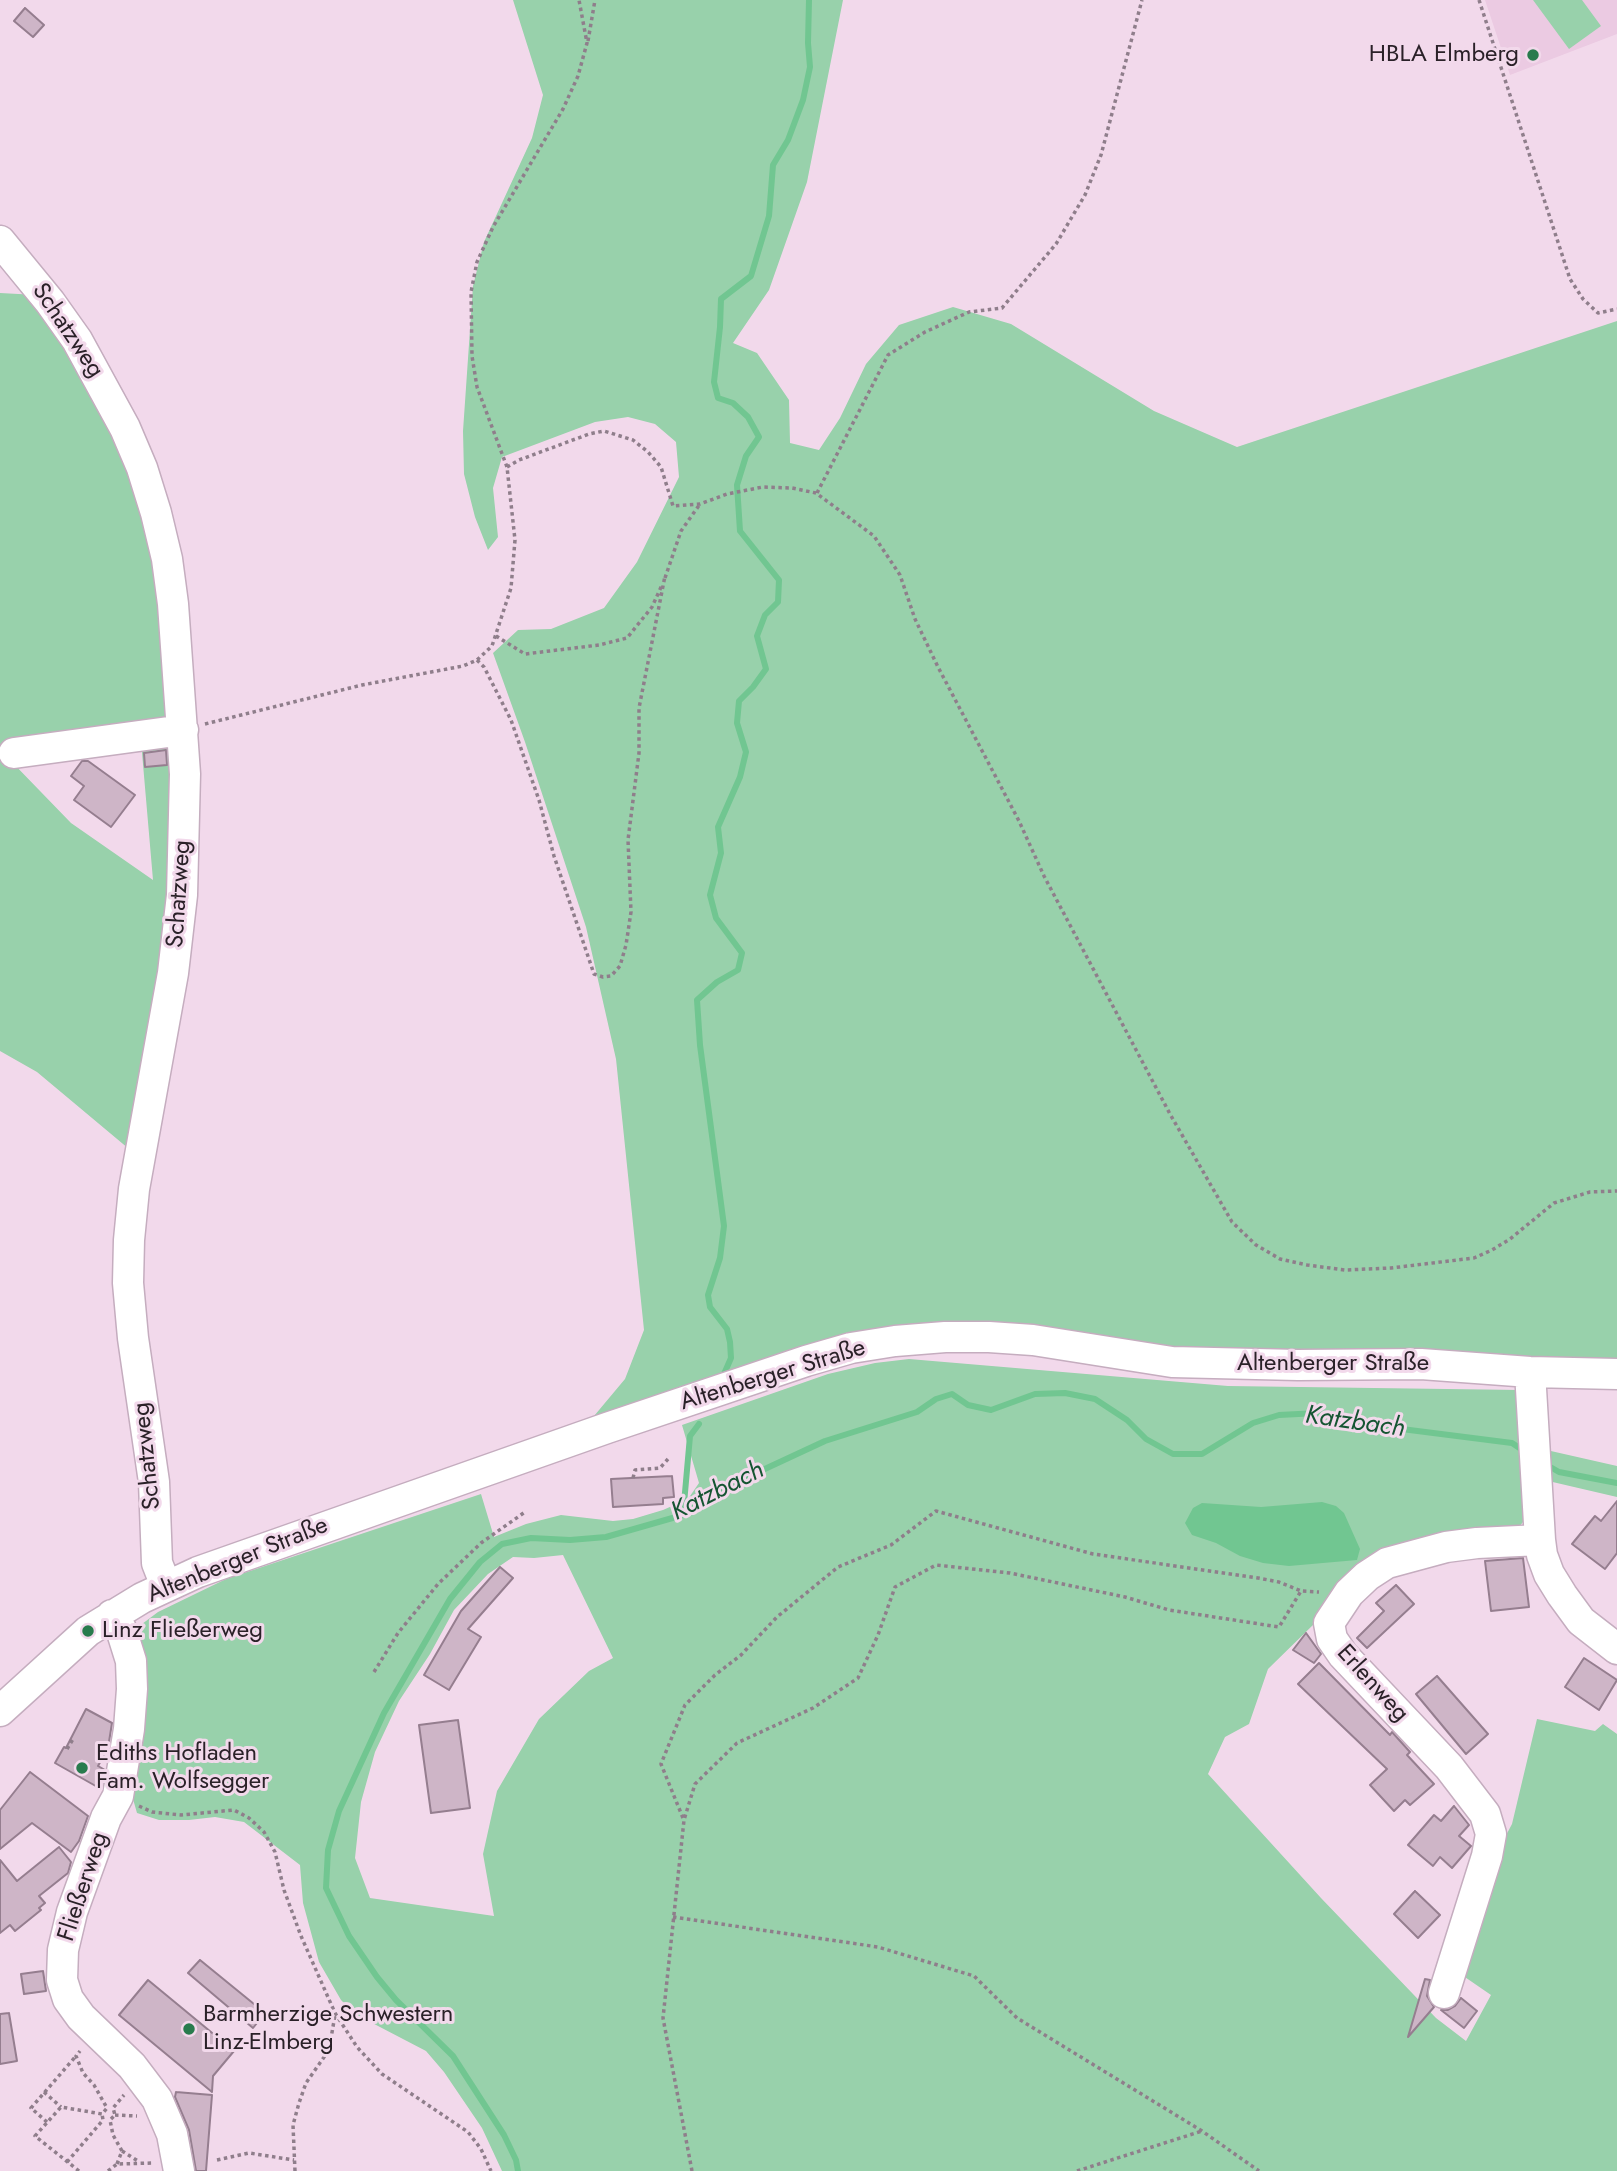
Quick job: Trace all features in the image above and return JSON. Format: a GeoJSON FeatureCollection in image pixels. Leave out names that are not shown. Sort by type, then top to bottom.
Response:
{"type":"FeatureCollection","features":[{"type":"Feature","properties":{"kind":"street","name":"Schatzweg"},"geometry":{"type":"LineString","coordinates":[[0,241],[77,340],[109,395],[142,468],[169,570],[183,730],[185,834],[182,895],[173,973],[134,1189],[128,1261],[133,1338],[154,1482],[156,1553],[166,1587]]}},
{"type":"Feature","properties":{"kind":"street"},"geometry":{"type":"LineString","coordinates":[[14,753],[183,730]]}},
{"type":"Feature","properties":{"kind":"street","name":"Altenberger Straße"},"geometry":{"type":"LineString","coordinates":[[0,1711],[65,1650],[112,1615],[166,1587],[242,1555],[607,1428],[806,1361],[851,1349],[895,1341],[989,1337],[1033,1340],[1172,1362],[1298,1365],[1421,1363],[1530,1372],[1617,1374]]}},
{"type":"Feature","properties":{"kind":"street"},"geometry":{"type":"LineString","coordinates":[[1530,1372],[1542,1555],[1549,1574],[1581,1621],[1617,1649]]}},
{"type":"Feature","properties":{"kind":"street","name":"Erlenweg"},"geometry":{"type":"LineString","coordinates":[[1444,1993],[1487,1856],[1490,1834],[1485,1814],[1449,1767],[1343,1655],[1332,1639],[1329,1623],[1349,1593],[1367,1576],[1387,1563],[1446,1547],[1540,1540]]}},
{"type":"Feature","properties":{"kind":"street","name":"Fließerweg"},"geometry":{"type":"LineString","coordinates":[[112,1615],[128,1644],[132,1689],[118,1796],[106,1818],[83,1878],[63,1950],[62,1980],[68,1998],[81,2017],[157,2099],[172,2134],[179,2168]]}},
{"type":"Feature","properties":{"kind":"path"},"geometry":{"type":"LineString","coordinates":[[579,0],[587,43]]}},
{"type":"Feature","properties":{"kind":"path"},"geometry":{"type":"LineString","coordinates":[[183,730],[362,685],[463,666],[477,660],[492,646],[511,588],[515,540],[507,467],[477,387],[472,356],[471,292],[477,262],[493,227],[563,110],[578,76],[595,0]]}},
{"type":"Feature","properties":{"kind":"path"},"geometry":{"type":"LineString","coordinates":[[816,493],[888,355],[925,332],[969,312],[1002,308],[1056,244],[1085,195],[1101,155],[1142,0]]}},
{"type":"Feature","properties":{"kind":"path"},"geometry":{"type":"LineString","coordinates":[[1479,0],[1570,279],[1583,299],[1598,313],[1617,309]]}},
{"type":"Feature","properties":{"kind":"path"},"geometry":{"type":"LineString","coordinates":[[507,467],[589,434],[604,431],[633,440],[655,459],[662,467],[667,480],[673,506],[700,504],[727,494],[763,487],[792,488],[816,493],[874,536],[900,575],[915,619],[938,667],[1019,821],[1044,876],[1170,1114],[1232,1222],[1256,1245],[1280,1259],[1345,1270],[1391,1268],[1474,1258],[1510,1239],[1554,1203],[1590,1192],[1617,1191]]}},
{"type":"Feature","properties":{"kind":"path"},"geometry":{"type":"LineString","coordinates":[[496,636],[525,654],[599,645],[627,638],[652,607],[681,531],[700,504]]}},
{"type":"Feature","properties":{"kind":"path"},"geometry":{"type":"LineString","coordinates":[[477,660],[484,667],[511,720],[594,974],[611,976],[620,966],[631,912],[628,840],[639,753],[639,708],[665,576]]}},
{"type":"Feature","properties":{"kind":"path"},"geometry":{"type":"LineString","coordinates":[[633,1478],[635,1470],[660,1468],[668,1459]]}},
{"type":"Feature","properties":{"kind":"path"},"geometry":{"type":"LineString","coordinates":[[684,1820],[661,1764],[685,1705],[715,1675],[741,1655],[777,1616],[838,1567],[891,1545],[936,1511],[1093,1554],[1279,1582],[1301,1591],[1349,1593]]}},
{"type":"Feature","properties":{"kind":"path"},"geometry":{"type":"LineString","coordinates":[[374,1672],[398,1633],[438,1584],[481,1543],[525,1512]]}},
{"type":"Feature","properties":{"kind":"path"},"geometry":{"type":"LineString","coordinates":[[692,2171],[663,2018],[684,1820],[695,1784],[737,1743],[813,1708],[858,1678],[878,1635],[895,1587],[936,1565],[1010,1573],[1125,1597],[1169,1610],[1279,1627],[1301,1591]]}},
{"type":"Feature","properties":{"kind":"path"},"geometry":{"type":"LineString","coordinates":[[67,1749],[73,1739]]}},
{"type":"Feature","properties":{"kind":"path"},"geometry":{"type":"LineString","coordinates":[[118,1796],[152,1812],[181,1815],[234,1810],[249,1818],[264,1832],[275,1852],[284,1890],[301,1936],[335,2013],[356,2047],[382,2074],[468,2132],[481,2149],[491,2171]]}},
{"type":"Feature","properties":{"kind":"path"},"geometry":{"type":"LineString","coordinates":[[673,1917],[878,1947],[974,1976],[1017,2018],[1202,2131],[1259,2171]]}},
{"type":"Feature","properties":{"kind":"path"},"geometry":{"type":"LineString","coordinates":[[295,2171],[293,2125],[306,2084],[329,2050],[335,2013]]}},
{"type":"Feature","properties":{"kind":"path"},"geometry":{"type":"LineString","coordinates":[[47,2122],[31,2108],[96,2032]]}},
{"type":"Feature","properties":{"kind":"path"},"geometry":{"type":"LineString","coordinates":[[76,2056],[83,2073],[94,2085],[107,2108]]}},
{"type":"Feature","properties":{"kind":"path"},"geometry":{"type":"LineString","coordinates":[[113,2108],[139,2077]]}},
{"type":"Feature","properties":{"kind":"path"},"geometry":{"type":"LineString","coordinates":[[44,2092],[61,2107],[102,2114]]}},
{"type":"Feature","properties":{"kind":"path"},"geometry":{"type":"LineString","coordinates":[[61,2107],[35,2136],[79,2171]]}},
{"type":"Feature","properties":{"kind":"path"},"geometry":{"type":"LineString","coordinates":[[107,2108],[113,2108]]}},
{"type":"Feature","properties":{"kind":"path"},"geometry":{"type":"LineString","coordinates":[[68,2162],[103,2120],[102,2114],[107,2108]]}},
{"type":"Feature","properties":{"kind":"path"},"geometry":{"type":"LineString","coordinates":[[103,2120],[110,2120],[115,2115],[113,2108]]}},
{"type":"Feature","properties":{"kind":"path"},"geometry":{"type":"LineString","coordinates":[[110,2120],[113,2135],[122,2151],[140,2162]]}},
{"type":"Feature","properties":{"kind":"path"},"geometry":{"type":"LineString","coordinates":[[1077,2171],[1202,2131]]}},
{"type":"Feature","properties":{"kind":"path"},"geometry":{"type":"LineString","coordinates":[[117,2164],[122,2151]]}},
{"type":"Feature","properties":{"kind":"path"},"geometry":{"type":"LineString","coordinates":[[217,2160],[249,2153],[293,2160]]}},
{"type":"Feature","properties":{"kind":"path"},"geometry":{"type":"LineString","coordinates":[[107,2171],[117,2164],[140,2162],[179,2168]]}},
{"type":"Feature","properties":{"kind":"shaded area"},"geometry":{"type":"Polygon","coordinates":[[[513,0],[843,0],[807,182],[769,290],[733,343],[757,353],[789,400],[790,443],[819,450],[840,418],[866,364],[899,325],[953,307],[1011,324],[1154,411],[1237,447],[1617,321],[1617,1362],[1235,1354],[980,1325],[589,1422],[625,1379],[644,1330],[616,1059],[586,927],[493,653],[518,630],[551,629],[604,608],[637,562],[679,477],[676,442],[655,424],[628,417],[595,422],[502,457],[493,488],[498,537],[488,550],[475,517],[464,474],[463,431],[473,286],[484,242],[532,138],[543,95],[513,0]]]}},
{"type":"Feature","properties":{"kind":"shaded area","name":"HBLA Elmberg"},"geometry":{"type":"Polygon","coordinates":[[[1485,0],[1617,0],[1617,34],[1510,75],[1485,0]]]}},
{"type":"Feature","properties":{"kind":"shaded area"},"geometry":{"type":"Polygon","coordinates":[[[1533,0],[1582,0],[1601,26],[1569,49],[1533,0]]]}},
{"type":"Feature","properties":{"kind":"shaded area"},"geometry":{"type":"Polygon","coordinates":[[[0,293],[37,295],[79,354],[152,524],[177,725],[10,760],[71,823],[153,880],[141,741],[169,738],[175,887],[135,1154],[37,1072],[0,1051],[0,293]]]}},
{"type":"Feature","properties":{"kind":"shaded area"},"geometry":{"type":"Polygon","coordinates":[[[909,1359],[1228,1386],[1520,1390],[1527,1517],[1519,1527],[1328,1603],[1314,1624],[1268,1669],[1249,1724],[1225,1737],[1208,1774],[1436,2018],[1466,2041],[1491,1995],[1459,1973],[1495,1856],[1512,1824],[1537,1719],[1595,1731],[1603,1724],[1617,1734],[1617,2171],[502,2171],[482,2128],[444,2072],[426,2051],[355,2014],[341,2000],[319,1962],[303,1903],[300,1865],[244,1822],[215,1817],[159,1820],[137,1813],[127,1778],[137,1634],[142,1624],[158,1612],[226,1579],[481,1494],[494,1537],[526,1524],[561,1515],[613,1521],[633,1519],[663,1510],[688,1499],[699,1483],[682,1425],[828,1374],[875,1363],[909,1359]],[[563,1555],[513,1557],[488,1574],[454,1610],[430,1654],[399,1701],[375,1752],[361,1802],[355,1858],[370,1898],[494,1916],[483,1854],[497,1791],[539,1719],[589,1671],[613,1658],[563,1555]]]}},
{"type":"Feature","properties":{"kind":"shaded area"},"geometry":{"type":"Polygon","coordinates":[[[1542,1449],[1617,1466],[1617,1497],[1544,1480],[1542,1449]]]}},
{"type":"Feature","properties":{"kind":"shaded area"},"geometry":{"type":"Polygon","coordinates":[[[1322,1502],[1336,1506],[1344,1513],[1360,1549],[1357,1560],[1289,1566],[1263,1563],[1192,1535],[1185,1523],[1193,1508],[1202,1503],[1261,1507],[1322,1502]]]}},
{"type":"Feature","properties":{"kind":"building"},"geometry":{"type":"Polygon","coordinates":[[[25,8],[44,25],[33,37],[14,21],[25,8]]]}},
{"type":"Feature","properties":{"kind":"building"},"geometry":{"type":"Polygon","coordinates":[[[166,750],[167,765],[145,767],[144,753],[166,750]]]}},
{"type":"Feature","properties":{"kind":"building"},"geometry":{"type":"Polygon","coordinates":[[[82,761],[88,761],[135,795],[111,827],[74,800],[84,786],[71,776],[82,761]]]}},
{"type":"Feature","properties":{"kind":"building"},"geometry":{"type":"Polygon","coordinates":[[[672,1476],[674,1497],[663,1498],[663,1504],[613,1507],[611,1479],[672,1476]]]}},
{"type":"Feature","properties":{"kind":"building"},"geometry":{"type":"Polygon","coordinates":[[[1617,1501],[1617,1553],[1605,1569],[1572,1544],[1595,1516],[1601,1521],[1617,1501]]]}},
{"type":"Feature","properties":{"kind":"building"},"geometry":{"type":"Polygon","coordinates":[[[1523,1558],[1529,1607],[1491,1611],[1485,1561],[1523,1558]]]}},
{"type":"Feature","properties":{"kind":"building"},"geometry":{"type":"Polygon","coordinates":[[[500,1567],[513,1578],[468,1629],[481,1637],[449,1690],[424,1675],[461,1611],[500,1567]]]}},
{"type":"Feature","properties":{"kind":"building"},"geometry":{"type":"Polygon","coordinates":[[[1396,1585],[1414,1604],[1367,1648],[1357,1638],[1384,1611],[1376,1603],[1396,1585]]]}},
{"type":"Feature","properties":{"kind":"building"},"geometry":{"type":"Polygon","coordinates":[[[1306,1633],[1321,1654],[1314,1663],[1293,1650],[1306,1633]]]}},
{"type":"Feature","properties":{"kind":"building"},"geometry":{"type":"Polygon","coordinates":[[[1584,1658],[1617,1680],[1599,1710],[1565,1687],[1584,1658]]]}},
{"type":"Feature","properties":{"kind":"building"},"geometry":{"type":"Polygon","coordinates":[[[1319,1663],[1390,1735],[1392,1732],[1410,1752],[1407,1755],[1434,1784],[1410,1805],[1405,1800],[1394,1811],[1370,1785],[1387,1769],[1298,1684],[1319,1663]]]}},
{"type":"Feature","properties":{"kind":"building"},"geometry":{"type":"Polygon","coordinates":[[[1437,1676],[1488,1734],[1466,1754],[1416,1694],[1437,1676]]]}},
{"type":"Feature","properties":{"kind":"building"},"geometry":{"type":"Polygon","coordinates":[[[86,1709],[112,1723],[108,1748],[98,1766],[105,1770],[101,1789],[55,1763],[86,1709]]]}},
{"type":"Feature","properties":{"kind":"building"},"geometry":{"type":"Polygon","coordinates":[[[458,1720],[470,1808],[431,1813],[419,1725],[458,1720]]]}},
{"type":"Feature","properties":{"kind":"building"},"geometry":{"type":"Polygon","coordinates":[[[30,1772],[88,1816],[79,1841],[71,1852],[32,1823],[0,1849],[0,1810],[30,1772]]]}},
{"type":"Feature","properties":{"kind":"building"},"geometry":{"type":"Polygon","coordinates":[[[1454,1806],[1469,1825],[1459,1836],[1471,1846],[1452,1868],[1440,1857],[1433,1866],[1408,1845],[1434,1815],[1441,1821],[1454,1806]]]}},
{"type":"Feature","properties":{"kind":"building"},"geometry":{"type":"Polygon","coordinates":[[[59,1847],[71,1862],[68,1873],[39,1896],[45,1903],[39,1908],[41,1910],[15,1931],[10,1925],[0,1933],[0,1860],[17,1881],[59,1847]]]}},
{"type":"Feature","properties":{"kind":"building"},"geometry":{"type":"Polygon","coordinates":[[[1415,1891],[1440,1915],[1418,1938],[1394,1914],[1415,1891]]]}},
{"type":"Feature","properties":{"kind":"building"},"geometry":{"type":"Polygon","coordinates":[[[200,1960],[265,2013],[253,2028],[188,1973],[200,1960]]]}},
{"type":"Feature","properties":{"kind":"building"},"geometry":{"type":"Polygon","coordinates":[[[43,1971],[46,1991],[24,1994],[21,1974],[43,1971]]]}},
{"type":"Feature","properties":{"kind":"building"},"geometry":{"type":"Polygon","coordinates":[[[1425,1979],[1430,1980],[1427,1996],[1434,2007],[1408,2037],[1425,1979]]]}},
{"type":"Feature","properties":{"kind":"building","name":"Barmherzige Schwestern Linz-Elmberg"},"geometry":{"type":"Polygon","coordinates":[[[148,1980],[234,2051],[213,2076],[212,2092],[119,2015],[148,1980]]]}},
{"type":"Feature","properties":{"kind":"building"},"geometry":{"type":"Polygon","coordinates":[[[1461,1998],[1477,2011],[1464,2028],[1441,2010],[1455,2006],[1461,1998]]]}},
{"type":"Feature","properties":{"kind":"building"},"geometry":{"type":"Polygon","coordinates":[[[9,2013],[17,2061],[0,2064],[0,2014],[9,2013]]]}},
{"type":"Feature","properties":{"kind":"building","name":"Barmherzige Schwestern Linz-Elmberg"},"geometry":{"type":"Polygon","coordinates":[[[176,2092],[212,2095],[206,2171],[196,2171],[189,2130],[175,2097],[176,2092]]]}},
{"type":"Feature","properties":{"kind":"waterway"},"geometry":{"type":"LineString","coordinates":[[724,1374],[731,1358],[730,1342],[727,1329],[710,1307],[708,1295],[720,1258],[724,1226],[700,1045],[697,1000],[717,982],[738,970],[742,953],[716,918],[710,895],[721,853],[718,827],[740,777],[746,752],[737,723],[739,701],[766,669],[757,636],[765,615],[778,602],[779,580],[740,531],[737,485],[746,456],[759,437],[748,417],[733,403],[718,398],[714,382],[721,299],[751,276],[769,216],[773,165],[788,140],[803,100],[810,67],[809,0]]}},
{"type":"Feature","properties":{"kind":"waterway","name":"Katzbach"},"geometry":{"type":"LineString","coordinates":[[518,2171],[516,2160],[504,2135],[453,2056],[396,2000],[377,1977],[349,1936],[326,1888],[328,1850],[339,1811],[384,1713],[450,1599],[480,1562],[502,1544],[531,1538],[570,1540],[606,1537],[683,1515],[726,1487],[825,1441],[917,1412],[936,1399],[952,1394],[968,1405],[991,1410],[1035,1394],[1065,1393],[1095,1399],[1127,1420],[1146,1439],[1173,1454],[1202,1454],[1253,1423],[1279,1415],[1318,1413],[1352,1417],[1386,1427],[1512,1443],[1524,1451]]}},
{"type":"Feature","properties":{"kind":"waterway"},"geometry":{"type":"LineString","coordinates":[[683,1515],[690,1436],[699,1424]]}},
{"type":"Feature","properties":{"kind":"waterway","name":"Katzbach"},"geometry":{"type":"LineString","coordinates":[[1545,1464],[1559,1472],[1617,1483]]}},
{"type":"Feature","properties":{"kind":"place","name":"HBLA Elmberg"},"geometry":{"type":"Point","coordinates":[1533,55]}},
{"type":"Feature","properties":{"kind":"place","name":"Linz Fließerweg"},"geometry":{"type":"Point","coordinates":[88,1631]}},
{"type":"Feature","properties":{"kind":"place","name":"Ediths Hofladen Fam. Wolfsegger"},"geometry":{"type":"Point","coordinates":[82,1768]}},
{"type":"Feature","properties":{"kind":"place","name":"Barmherzige Schwestern Linz-Elmberg"},"geometry":{"type":"Point","coordinates":[189,2029]}}]}
